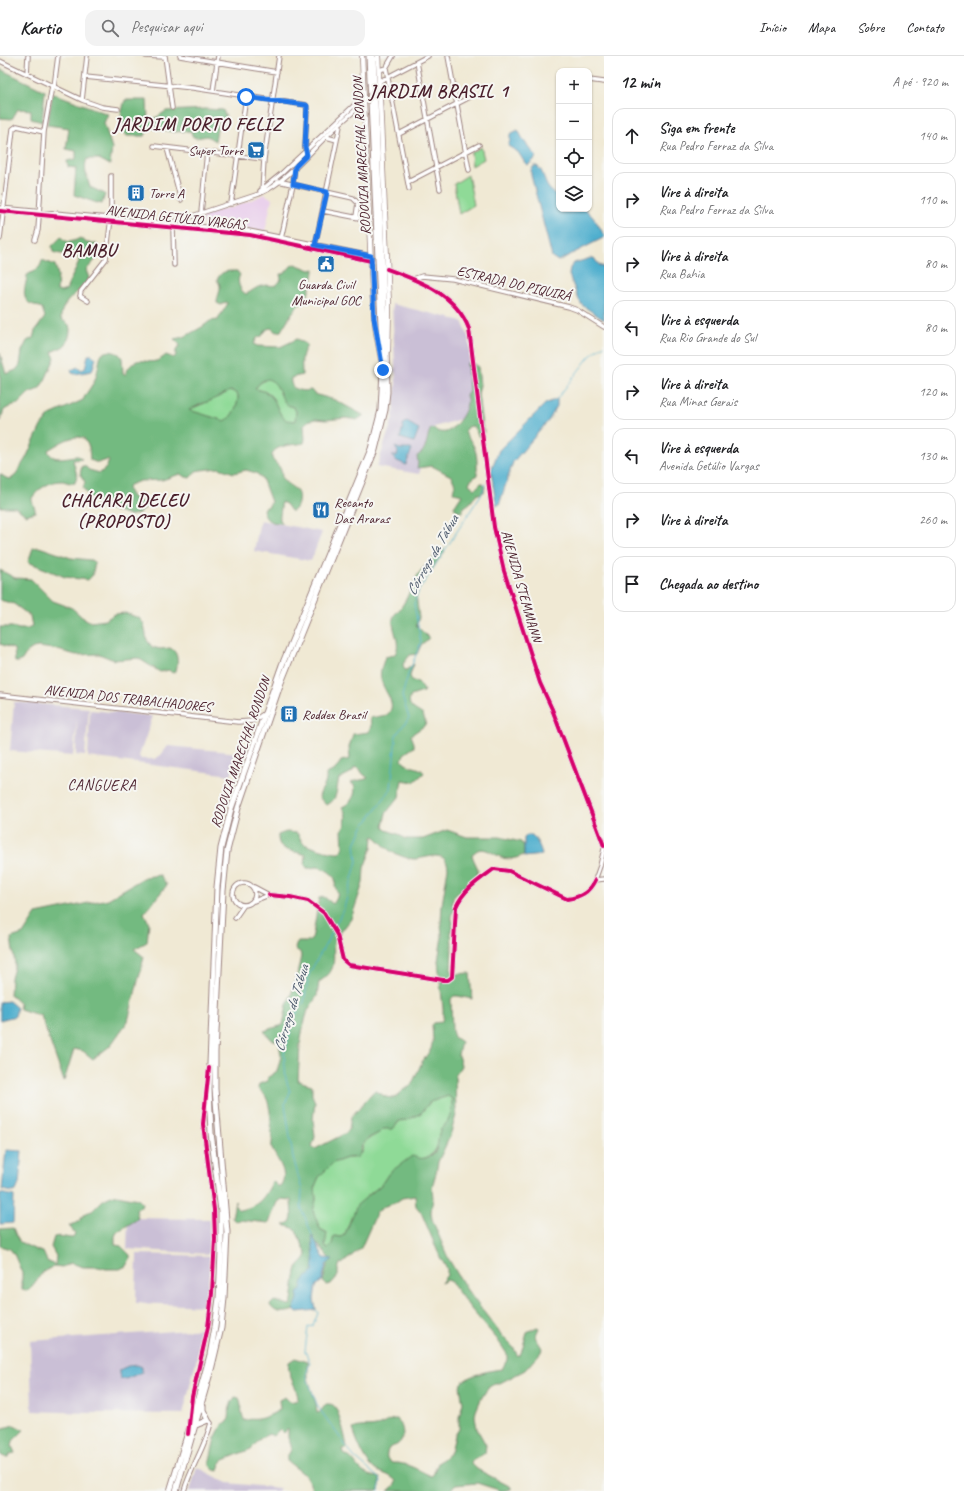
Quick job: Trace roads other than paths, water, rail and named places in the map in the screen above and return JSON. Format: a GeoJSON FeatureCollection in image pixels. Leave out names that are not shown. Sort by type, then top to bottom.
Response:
{"type":"FeatureCollection","features":[{"type":"Feature","properties":{"kind":"highway","name":"RODOVIA MARECHAL RONDON"},"geometry":{"type":"LineString","coordinates":[[170,1491],[188,1434],[213,1340],[219,1290],[222,1238],[221,1211],[211,1133],[209,1068],[218,866],[231,809],[265,712],[282,666],[371,449],[381,410],[385,370],[368,56]]}},
{"type":"Feature","properties":{"kind":"highway","name":"RODOVIA MARECHAL RONDON"},"geometry":{"type":"LineString","coordinates":[[176,1491],[203,1401],[221,1328],[227,1252],[226,1210],[217,1132],[214,1089],[223,891],[228,851],[238,808],[280,686],[375,450],[385,410],[385,370],[373,56]]}},
{"type":"Feature","properties":{"kind":"highway"},"geometry":{"type":"LineString","coordinates":[[196,1425],[208,1420],[203,1410],[203,1401]]}},
{"type":"Feature","properties":{"kind":"main road"},"geometry":{"type":"LineString","coordinates":[[362,56],[374,318],[385,370]]}},
{"type":"Feature","properties":{"kind":"main road"},"geometry":{"type":"LineString","coordinates":[[378,56],[390,329],[385,370]]}},
{"type":"Feature","properties":{"kind":"street"},"geometry":{"type":"LineString","coordinates":[[27,74],[28,56]]}},
{"type":"Feature","properties":{"kind":"street"},"geometry":{"type":"LineString","coordinates":[[35,240],[38,230],[44,132],[58,56]]}},
{"type":"Feature","properties":{"kind":"street"},"geometry":{"type":"LineString","coordinates":[[82,100],[87,56]]}},
{"type":"Feature","properties":{"kind":"street"},"geometry":{"type":"LineString","coordinates":[[146,56],[165,57],[172,108]]}},
{"type":"Feature","properties":{"kind":"street"},"geometry":{"type":"LineString","coordinates":[[180,56],[277,72]]}},
{"type":"Feature","properties":{"kind":"street"},"geometry":{"type":"LineString","coordinates":[[213,91],[218,56]]}},
{"type":"Feature","properties":{"kind":"street"},"geometry":{"type":"LineString","coordinates":[[262,191],[264,159],[279,56]]}},
{"type":"Feature","properties":{"kind":"street"},"geometry":{"type":"LineString","coordinates":[[393,56],[386,68],[409,189]]}},
{"type":"Feature","properties":{"kind":"street"},"geometry":{"type":"LineString","coordinates":[[380,81],[428,56]]}},
{"type":"Feature","properties":{"kind":"street"},"geometry":{"type":"LineString","coordinates":[[448,56],[469,170]]}},
{"type":"Feature","properties":{"kind":"street"},"geometry":{"type":"LineString","coordinates":[[0,61],[82,100],[102,107],[118,109]]}},
{"type":"Feature","properties":{"kind":"street"},"geometry":{"type":"LineString","coordinates":[[417,62],[440,189]]}},
{"type":"Feature","properties":{"kind":"street"},"geometry":{"type":"LineString","coordinates":[[379,70],[386,68]]}},
{"type":"Feature","properties":{"kind":"street"},"geometry":{"type":"LineString","coordinates":[[84,77],[168,85],[306,105],[306,153]]}},
{"type":"Feature","properties":{"kind":"street"},"geometry":{"type":"LineString","coordinates":[[592,80],[604,82]]}},
{"type":"Feature","properties":{"kind":"street"},"geometry":{"type":"LineString","coordinates":[[174,265],[173,226],[175,222],[231,204],[256,194],[278,182],[295,167],[306,153],[364,96]]}},
{"type":"Feature","properties":{"kind":"street"},"geometry":{"type":"LineString","coordinates":[[231,204],[246,97]]}},
{"type":"Feature","properties":{"kind":"street"},"geometry":{"type":"LineString","coordinates":[[399,134],[470,97]]}},
{"type":"Feature","properties":{"kind":"street"},"geometry":{"type":"LineString","coordinates":[[262,191],[293,163],[326,137],[338,122],[365,102]]}},
{"type":"Feature","properties":{"kind":"street"},"geometry":{"type":"LineString","coordinates":[[314,247],[337,140],[338,122]]}},
{"type":"Feature","properties":{"kind":"street"},"geometry":{"type":"LineString","coordinates":[[0,239],[2,210],[13,129],[17,126],[44,132]]}},
{"type":"Feature","properties":{"kind":"street"},"geometry":{"type":"LineString","coordinates":[[326,137],[337,140]]}},
{"type":"Feature","properties":{"kind":"street"},"geometry":{"type":"LineString","coordinates":[[408,182],[479,145]]}},
{"type":"Feature","properties":{"kind":"street"},"geometry":{"type":"LineString","coordinates":[[154,146],[264,159]]}},
{"type":"Feature","properties":{"kind":"street"},"geometry":{"type":"LineString","coordinates":[[168,148],[181,200]]}},
{"type":"Feature","properties":{"kind":"street"},"geometry":{"type":"LineString","coordinates":[[200,213],[207,152]]}},
{"type":"Feature","properties":{"kind":"street"},"geometry":{"type":"LineString","coordinates":[[281,240],[293,184],[295,167],[293,163]]}},
{"type":"Feature","properties":{"kind":"street"},"geometry":{"type":"LineString","coordinates":[[88,301],[80,296],[81,290],[106,259],[110,220],[111,176]]}},
{"type":"Feature","properties":{"kind":"street"},"geometry":{"type":"LineString","coordinates":[[262,178],[266,182],[270,183]]}},
{"type":"Feature","properties":{"kind":"street"},"geometry":{"type":"LineString","coordinates":[[278,182],[293,184],[356,199],[358,203],[357,218],[322,210]]}},
{"type":"Feature","properties":{"kind":"street","name":"AVENIDA GETÚLIO VARGAS"},"geometry":{"type":"LineString","coordinates":[[2,210],[173,226],[250,235],[371,259]]}},
{"type":"Feature","properties":{"kind":"street","name":"AVENIDA STEMMANN"},"geometry":{"type":"LineString","coordinates":[[387,269],[413,278],[444,295],[460,312],[469,329],[498,550],[540,683],[552,709],[604,847]]}},
{"type":"Feature","properties":{"kind":"street","name":"ESTRADA DO PIQUIRÁ"},"geometry":{"type":"LineString","coordinates":[[413,278],[422,276],[454,279],[569,307],[577,310],[604,327]]}},
{"type":"Feature","properties":{"kind":"street","name":"AVENIDA DOS TRABALHADORES"},"geometry":{"type":"LineString","coordinates":[[0,695],[238,722],[253,721]]}},
{"type":"Feature","properties":{"kind":"street"},"geometry":{"type":"LineString","coordinates":[[258,732],[257,726],[253,721],[265,712]]}},
{"type":"Feature","properties":{"kind":"street"},"geometry":{"type":"LineString","coordinates":[[269,895],[248,905],[244,905],[235,900],[233,893],[234,889],[243,882],[251,884],[269,895],[290,897],[308,901],[324,913],[337,935],[343,960],[349,965],[448,980],[452,976],[456,907],[460,896],[470,886],[494,869],[509,871],[567,899],[584,894],[592,888],[600,866],[604,847]]}},
{"type":"Feature","properties":{"kind":"street"},"geometry":{"type":"LineString","coordinates":[[595,880],[604,879]]}},
{"type":"Feature","properties":{"kind":"street"},"geometry":{"type":"LineString","coordinates":[[254,887],[256,894],[254,901]]}},
{"type":"Feature","properties":{"kind":"street"},"geometry":{"type":"LineString","coordinates":[[235,918],[244,905]]}},
{"type":"Feature","properties":{"kind":"street"},"geometry":{"type":"LineString","coordinates":[[184,1491],[191,1470],[209,1432],[211,1423],[208,1420]]}},
{"type":"Feature","properties":{"kind":"water"},"geometry":{"type":"Polygon","coordinates":[[[518,130],[524,141],[536,156],[535,159],[528,165],[518,152],[508,146],[510,134],[518,130]]]}},
{"type":"Feature","properties":{"kind":"water"},"geometry":{"type":"Polygon","coordinates":[[[534,166],[537,166],[540,169],[549,189],[556,194],[556,212],[588,212],[598,225],[604,236],[603,238],[558,261],[552,257],[531,170],[534,166]]]}},
{"type":"Feature","properties":{"kind":"water"},"geometry":{"type":"Polygon","coordinates":[[[594,258],[599,265],[604,267],[604,320],[582,305],[569,275],[570,268],[574,263],[594,258]]]}},
{"type":"Feature","properties":{"kind":"water"},"geometry":{"type":"Polygon","coordinates":[[[88,355],[92,355],[96,358],[92,371],[75,374],[72,373],[71,370],[78,367],[82,370],[85,368],[88,355]]]}},
{"type":"Feature","properties":{"kind":"water"},"geometry":{"type":"Polygon","coordinates":[[[557,399],[557,406],[549,420],[513,462],[499,505],[496,505],[491,470],[499,450],[545,404],[557,399]]]}},
{"type":"Feature","properties":{"kind":"water"},"geometry":{"type":"Polygon","coordinates":[[[407,422],[419,429],[414,442],[400,438],[404,423],[407,422]]]}},
{"type":"Feature","properties":{"kind":"water"},"geometry":{"type":"Polygon","coordinates":[[[395,447],[400,449],[412,449],[406,465],[395,460],[392,456],[397,456],[398,452],[395,447]]]}},
{"type":"Feature","properties":{"kind":"water"},"geometry":{"type":"Polygon","coordinates":[[[527,835],[532,835],[536,839],[542,855],[524,857],[524,838],[527,835]]]}},
{"type":"Feature","properties":{"kind":"water"},"geometry":{"type":"Polygon","coordinates":[[[9,1001],[17,1008],[15,1016],[0,1020],[0,1002],[9,1001]]]}},
{"type":"Feature","properties":{"kind":"water"},"geometry":{"type":"Polygon","coordinates":[[[6,1150],[22,1151],[19,1184],[16,1191],[13,1192],[2,1190],[6,1150]]]}},
{"type":"Feature","properties":{"kind":"water"},"geometry":{"type":"Polygon","coordinates":[[[0,1193],[14,1196],[13,1223],[0,1224],[0,1193]]]}},
{"type":"Feature","properties":{"kind":"water"},"geometry":{"type":"Polygon","coordinates":[[[312,1235],[324,1258],[333,1259],[326,1265],[322,1281],[316,1286],[314,1299],[316,1310],[298,1312],[293,1310],[298,1299],[297,1293],[301,1290],[304,1280],[313,1272],[314,1261],[312,1235]]]}},
{"type":"Feature","properties":{"kind":"water"},"geometry":{"type":"Polygon","coordinates":[[[137,1365],[142,1367],[142,1372],[126,1379],[121,1379],[119,1370],[128,1366],[137,1365]]]}},
{"type":"Feature","properties":{"kind":"waterway","name":"Córrego da Tábua"},"geometry":{"type":"LineString","coordinates":[[556,400],[589,357],[604,345]]}},
{"type":"Feature","properties":{"kind":"waterway","name":"Córrego da Tábua"},"geometry":{"type":"LineString","coordinates":[[334,928],[344,908],[357,861],[355,844],[363,827],[391,789],[396,735],[409,718],[402,696],[408,675],[421,642],[414,604],[419,590],[482,493],[485,484]]}},
{"type":"Feature","properties":{"kind":"waterway","name":"Córrego da Tábua"},"geometry":{"type":"LineString","coordinates":[[312,1235],[301,1207],[302,1190],[293,1157],[285,1104],[290,1092],[286,1079],[284,1054],[295,1016],[304,1002],[309,974],[333,931]]}},
{"type":"Feature","properties":{"kind":"waterway","name":"Córrego da Tábua"},"geometry":{"type":"LineString","coordinates":[[316,1310],[318,1313],[313,1326],[308,1327],[305,1351],[310,1363],[306,1375],[318,1407],[354,1457],[381,1480],[379,1491]]}},
{"type":"Feature","properties":{"kind":"place","name":"Super Torre"},"geometry":{"type":"Point","coordinates":[256,150]}},
{"type":"Feature","properties":{"kind":"place","name":"Torre A"},"geometry":{"type":"Point","coordinates":[136,193]}},
{"type":"Feature","properties":{"kind":"place","name":"Guarda Civil Municipal GOC"},"geometry":{"type":"Point","coordinates":[326,264]}},
{"type":"Feature","properties":{"kind":"place","name":"Recanto Das Araras"},"geometry":{"type":"Point","coordinates":[321,510]}},
{"type":"Feature","properties":{"kind":"place","name":"Roddex Brasil"},"geometry":{"type":"Point","coordinates":[289,714]}},
{"type":"Feature","properties":{"kind":"district","name":"JARDIM BRASIL 1"},"geometry":{"type":"Point","coordinates":[439,91]}},
{"type":"Feature","properties":{"kind":"district","name":"JARDIM PORTO FELIZ"},"geometry":{"type":"Point","coordinates":[198,124]}},
{"type":"Feature","properties":{"kind":"district","name":"BAMBU"},"geometry":{"type":"Point","coordinates":[89,250]}},
{"type":"Feature","properties":{"kind":"district","name":"CHÁCARA DELEU (PROPOSTO)"},"geometry":{"type":"Point","coordinates":[124,510]}},
{"type":"Feature","properties":{"kind":"district","name":"CANGUERA"},"geometry":{"type":"Point","coordinates":[102,785]}}]}
